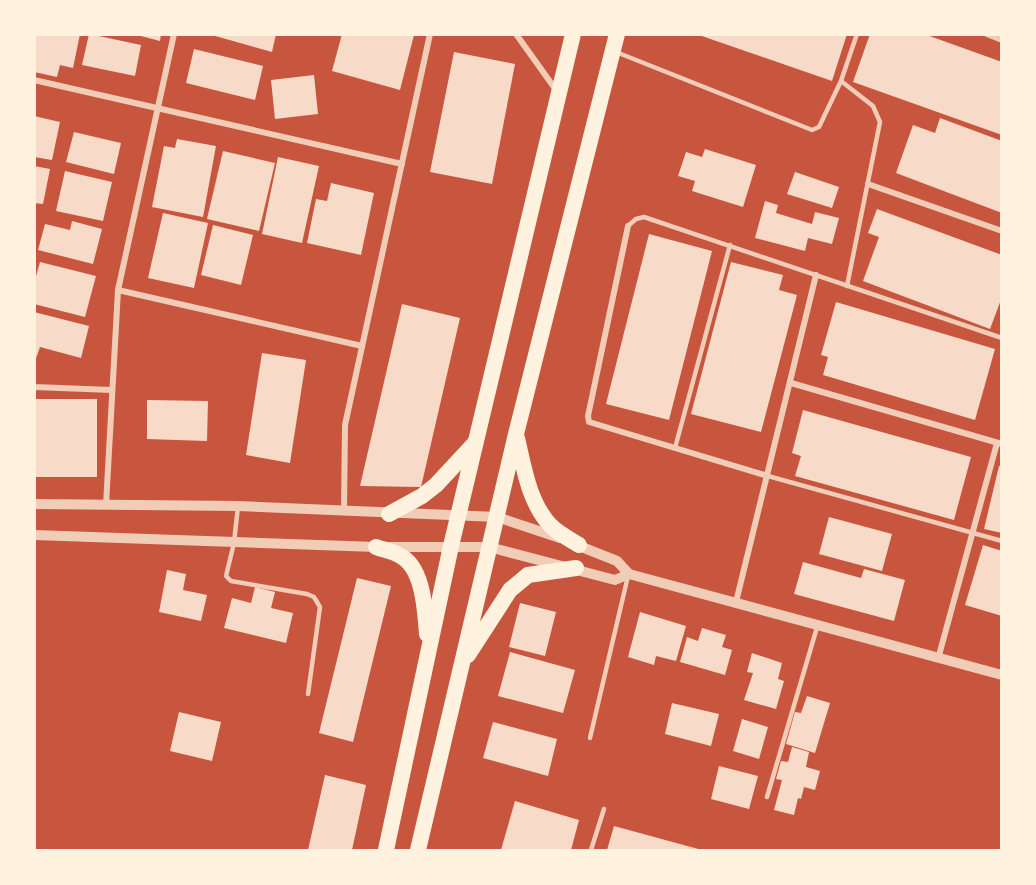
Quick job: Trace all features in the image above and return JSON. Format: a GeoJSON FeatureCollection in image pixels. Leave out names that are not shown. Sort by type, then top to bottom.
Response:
{"type":"FeatureCollection","features":[{"type":"Feature","properties":{"kind":"highway"},"geometry":{"type":"LineString","coordinates":[[386,850],[451,546],[573,34]]}},
{"type":"Feature","properties":{"kind":"highway"},"geometry":{"type":"LineString","coordinates":[[418,850],[516,434],[615,43]]}},
{"type":"Feature","properties":{"kind":"highway"},"geometry":{"type":"LineString","coordinates":[[516,434],[527,479],[540,510],[552,526],[579,545]]}},
{"type":"Feature","properties":{"kind":"highway"},"geometry":{"type":"LineString","coordinates":[[389,514],[422,496],[436,485],[476,442]]}},
{"type":"Feature","properties":{"kind":"highway"},"geometry":{"type":"LineString","coordinates":[[376,547],[402,556],[416,572],[423,596],[429,650]]}},
{"type":"Feature","properties":{"kind":"highway"},"geometry":{"type":"LineString","coordinates":[[461,668],[510,590],[528,575],[576,568]]}},
{"type":"Feature","properties":{"kind":"street"},"geometry":{"type":"LineString","coordinates":[[106,505],[118,290],[174,34]]}},
{"type":"Feature","properties":{"kind":"street"},"geometry":{"type":"LineString","coordinates":[[344,512],[345,425],[430,34]]}},
{"type":"Feature","properties":{"kind":"street"},"geometry":{"type":"LineString","coordinates":[[516,34],[559,93]]}},
{"type":"Feature","properties":{"kind":"street"},"geometry":{"type":"LineString","coordinates":[[987,34],[1002,40]]}},
{"type":"Feature","properties":{"kind":"street"},"geometry":{"type":"LineString","coordinates":[[34,80],[402,164]]}},
{"type":"Feature","properties":{"kind":"street"},"geometry":{"type":"LineString","coordinates":[[868,184],[1002,231]]}},
{"type":"Feature","properties":{"kind":"street"},"geometry":{"type":"LineString","coordinates":[[628,226],[588,416],[589,422],[768,476]]}},
{"type":"Feature","properties":{"kind":"street"},"geometry":{"type":"LineString","coordinates":[[736,602],[816,275]]}},
{"type":"Feature","properties":{"kind":"street"},"geometry":{"type":"LineString","coordinates":[[118,290],[362,346]]}},
{"type":"Feature","properties":{"kind":"street"},"geometry":{"type":"LineString","coordinates":[[791,383],[999,444],[938,659]]}},
{"type":"Feature","properties":{"kind":"street"},"geometry":{"type":"LineString","coordinates":[[34,387],[112,390]]}},
{"type":"Feature","properties":{"kind":"street"},"geometry":{"type":"LineString","coordinates":[[34,504],[238,506],[497,517],[579,545],[617,561],[629,574],[1002,675]]}},
{"type":"Feature","properties":{"kind":"street"},"geometry":{"type":"LineString","coordinates":[[34,535],[376,547],[489,547],[615,580],[629,574]]}},
{"type":"Feature","properties":{"kind":"lane"},"geometry":{"type":"LineString","coordinates":[[615,43],[812,130],[819,127],[842,81],[857,34]]}},
{"type":"Feature","properties":{"kind":"lane"},"geometry":{"type":"LineString","coordinates":[[842,81],[873,106],[880,122],[847,285]]}},
{"type":"Feature","properties":{"kind":"lane"},"geometry":{"type":"LineString","coordinates":[[628,226],[636,219],[644,217],[1002,338]]}},
{"type":"Feature","properties":{"kind":"lane"},"geometry":{"type":"LineString","coordinates":[[675,448],[730,245]]}},
{"type":"Feature","properties":{"kind":"lane"},"geometry":{"type":"LineString","coordinates":[[768,476],[1002,541]]}},
{"type":"Feature","properties":{"kind":"lane"},"geometry":{"type":"LineString","coordinates":[[238,506],[234,543],[226,576],[231,581],[308,594],[314,597],[320,607],[308,694]]}},
{"type":"Feature","properties":{"kind":"lane"},"geometry":{"type":"LineString","coordinates":[[590,738],[629,574]]}},
{"type":"Feature","properties":{"kind":"lane"},"geometry":{"type":"LineString","coordinates":[[767,797],[818,624]]}},
{"type":"Feature","properties":{"kind":"lane"},"geometry":{"type":"LineString","coordinates":[[591,850],[604,809]]}},
{"type":"Feature","properties":{"kind":"building"},"geometry":{"type":"Polygon","coordinates":[[[34,34],[80,34],[73,68],[60,65],[57,77],[34,72],[34,34]]]}},
{"type":"Feature","properties":{"kind":"building"},"geometry":{"type":"Polygon","coordinates":[[[89,34],[141,45],[135,76],[82,65],[89,34]]]}},
{"type":"Feature","properties":{"kind":"building"},"geometry":{"type":"Polygon","coordinates":[[[133,34],[161,34],[160,41],[133,34]]]}},
{"type":"Feature","properties":{"kind":"building"},"geometry":{"type":"Polygon","coordinates":[[[208,34],[276,34],[272,52],[208,34]]]}},
{"type":"Feature","properties":{"kind":"building"},"geometry":{"type":"Polygon","coordinates":[[[342,34],[414,35],[400,90],[332,71],[342,34]]]}},
{"type":"Feature","properties":{"kind":"building"},"geometry":{"type":"Polygon","coordinates":[[[696,34],[847,34],[832,81],[696,34]]]}},
{"type":"Feature","properties":{"kind":"building"},"geometry":{"type":"Polygon","coordinates":[[[870,34],[924,34],[1002,62],[1002,135],[853,82],[870,34]]]}},
{"type":"Feature","properties":{"kind":"building"},"geometry":{"type":"Polygon","coordinates":[[[194,49],[263,66],[255,100],[186,83],[194,49]]]}},
{"type":"Feature","properties":{"kind":"building"},"geometry":{"type":"Polygon","coordinates":[[[454,52],[515,64],[492,184],[430,172],[454,52]]]}},
{"type":"Feature","properties":{"kind":"building"},"geometry":{"type":"Polygon","coordinates":[[[314,75],[318,114],[275,119],[271,80],[314,75]]]}},
{"type":"Feature","properties":{"kind":"building"},"geometry":{"type":"Polygon","coordinates":[[[34,116],[60,122],[52,160],[34,157],[34,116]]]}},
{"type":"Feature","properties":{"kind":"building"},"geometry":{"type":"Polygon","coordinates":[[[940,118],[1002,141],[1002,213],[896,173],[913,125],[935,133],[940,118]]]}},
{"type":"Feature","properties":{"kind":"building"},"geometry":{"type":"Polygon","coordinates":[[[74,132],[121,143],[114,174],[66,162],[74,132]]]}},
{"type":"Feature","properties":{"kind":"building"},"geometry":{"type":"Polygon","coordinates":[[[177,139],[216,146],[203,217],[152,207],[164,146],[175,148],[177,139]]]}},
{"type":"Feature","properties":{"kind":"building"},"geometry":{"type":"Polygon","coordinates":[[[705,149],[756,165],[743,207],[692,191],[695,181],[678,176],[686,152],[702,157],[705,149]]]}},
{"type":"Feature","properties":{"kind":"building"},"geometry":{"type":"Polygon","coordinates":[[[223,151],[275,163],[259,231],[207,219],[223,151]]]}},
{"type":"Feature","properties":{"kind":"building"},"geometry":{"type":"Polygon","coordinates":[[[278,157],[319,166],[302,243],[262,234],[278,157]]]}},
{"type":"Feature","properties":{"kind":"building"},"geometry":{"type":"Polygon","coordinates":[[[34,166],[50,169],[43,204],[34,203],[34,166]]]}},
{"type":"Feature","properties":{"kind":"building"},"geometry":{"type":"Polygon","coordinates":[[[65,171],[112,182],[103,221],[56,211],[65,171]]]}},
{"type":"Feature","properties":{"kind":"building"},"geometry":{"type":"Polygon","coordinates":[[[795,172],[839,187],[832,208],[787,194],[795,172]]]}},
{"type":"Feature","properties":{"kind":"building"},"geometry":{"type":"Polygon","coordinates":[[[331,183],[374,193],[361,255],[307,243],[316,199],[327,201],[331,183]]]}},
{"type":"Feature","properties":{"kind":"building"},"geometry":{"type":"Polygon","coordinates":[[[765,201],[778,205],[776,213],[812,224],[815,212],[839,218],[832,244],[808,238],[805,251],[755,238],[765,201]]]}},
{"type":"Feature","properties":{"kind":"building"},"geometry":{"type":"Polygon","coordinates":[[[877,209],[1002,255],[1002,297],[990,329],[863,281],[879,237],[868,233],[877,209]]]}},
{"type":"Feature","properties":{"kind":"building"},"geometry":{"type":"Polygon","coordinates":[[[163,213],[208,223],[194,288],[148,278],[163,213]]]}},
{"type":"Feature","properties":{"kind":"building"},"geometry":{"type":"Polygon","coordinates":[[[72,221],[102,229],[93,264],[38,250],[45,224],[70,230],[72,221]]]}},
{"type":"Feature","properties":{"kind":"building"},"geometry":{"type":"Polygon","coordinates":[[[213,225],[253,235],[241,285],[201,275],[213,225]]]}},
{"type":"Feature","properties":{"kind":"building"},"geometry":{"type":"Polygon","coordinates":[[[649,234],[712,251],[669,420],[606,404],[649,234]]]}},
{"type":"Feature","properties":{"kind":"building"},"geometry":{"type":"Polygon","coordinates":[[[40,262],[96,276],[85,317],[34,304],[34,283],[40,262]]]}},
{"type":"Feature","properties":{"kind":"building"},"geometry":{"type":"Polygon","coordinates":[[[731,262],[783,275],[779,290],[797,295],[761,432],[691,414],[731,262]]]}},
{"type":"Feature","properties":{"kind":"building"},"geometry":{"type":"Polygon","coordinates":[[[836,302],[995,349],[975,420],[823,375],[828,357],[821,355],[836,302]]]}},
{"type":"Feature","properties":{"kind":"building"},"geometry":{"type":"Polygon","coordinates":[[[402,304],[460,318],[421,487],[360,486],[402,304]]]}},
{"type":"Feature","properties":{"kind":"building"},"geometry":{"type":"Polygon","coordinates":[[[34,312],[89,326],[81,358],[40,347],[34,364],[34,312]]]}},
{"type":"Feature","properties":{"kind":"building"},"geometry":{"type":"Polygon","coordinates":[[[262,353],[306,360],[290,463],[246,455],[262,353]]]}},
{"type":"Feature","properties":{"kind":"building"},"geometry":{"type":"Polygon","coordinates":[[[34,399],[97,399],[97,477],[34,477],[34,399]]]}},
{"type":"Feature","properties":{"kind":"building"},"geometry":{"type":"Polygon","coordinates":[[[147,400],[208,401],[207,441],[147,439],[147,400]]]}},
{"type":"Feature","properties":{"kind":"building"},"geometry":{"type":"Polygon","coordinates":[[[803,410],[971,457],[954,520],[795,476],[801,456],[792,453],[803,410]]]}},
{"type":"Feature","properties":{"kind":"building"},"geometry":{"type":"Polygon","coordinates":[[[999,466],[1002,466],[1002,533],[984,529],[999,466]]]}},
{"type":"Feature","properties":{"kind":"building"},"geometry":{"type":"Polygon","coordinates":[[[829,517],[892,534],[882,571],[819,554],[829,517]]]}},
{"type":"Feature","properties":{"kind":"building"},"geometry":{"type":"Polygon","coordinates":[[[983,545],[1002,551],[1002,616],[965,605],[983,545]]]}},
{"type":"Feature","properties":{"kind":"building"},"geometry":{"type":"Polygon","coordinates":[[[803,562],[861,578],[864,569],[905,580],[894,621],[794,594],[803,562]]]}},
{"type":"Feature","properties":{"kind":"building"},"geometry":{"type":"Polygon","coordinates":[[[167,570],[186,574],[183,590],[207,595],[201,621],[159,612],[167,570]]]}},
{"type":"Feature","properties":{"kind":"building"},"geometry":{"type":"Polygon","coordinates":[[[357,578],[391,586],[353,742],[319,733],[357,578]]]}},
{"type":"Feature","properties":{"kind":"building"},"geometry":{"type":"Polygon","coordinates":[[[255,587],[275,592],[271,608],[293,613],[286,643],[224,628],[232,598],[251,603],[255,587]]]}},
{"type":"Feature","properties":{"kind":"building"},"geometry":{"type":"Polygon","coordinates":[[[520,603],[556,612],[545,656],[509,647],[520,603]]]}},
{"type":"Feature","properties":{"kind":"building"},"geometry":{"type":"Polygon","coordinates":[[[640,612],[686,626],[676,661],[656,656],[654,665],[628,657],[640,612]]]}},
{"type":"Feature","properties":{"kind":"building"},"geometry":{"type":"Polygon","coordinates":[[[702,628],[726,635],[722,647],[732,650],[725,675],[680,662],[687,637],[698,641],[702,628]]]}},
{"type":"Feature","properties":{"kind":"building"},"geometry":{"type":"Polygon","coordinates":[[[510,652],[575,670],[563,713],[498,696],[510,652]]]}},
{"type":"Feature","properties":{"kind":"building"},"geometry":{"type":"Polygon","coordinates":[[[752,653],[782,663],[778,679],[784,681],[776,709],[744,700],[753,673],[747,672],[752,653]]]}},
{"type":"Feature","properties":{"kind":"building"},"geometry":{"type":"Polygon","coordinates":[[[807,696],[830,703],[815,753],[786,744],[795,712],[801,713],[807,696]]]}},
{"type":"Feature","properties":{"kind":"building"},"geometry":{"type":"Polygon","coordinates":[[[672,703],[719,714],[711,746],[665,734],[672,703]]]}},
{"type":"Feature","properties":{"kind":"building"},"geometry":{"type":"Polygon","coordinates":[[[179,712],[221,722],[212,761],[170,751],[179,712]]]}},
{"type":"Feature","properties":{"kind":"building"},"geometry":{"type":"Polygon","coordinates":[[[742,719],[768,727],[759,759],[733,751],[742,719]]]}},
{"type":"Feature","properties":{"kind":"building"},"geometry":{"type":"Polygon","coordinates":[[[493,722],[557,739],[548,776],[483,758],[493,722]]]}},
{"type":"Feature","properties":{"kind":"building"},"geometry":{"type":"Polygon","coordinates":[[[792,747],[809,752],[806,767],[820,771],[815,790],[804,787],[801,799],[798,798],[794,815],[774,810],[782,780],[776,779],[781,761],[788,762],[792,747]]]}},
{"type":"Feature","properties":{"kind":"building"},"geometry":{"type":"Polygon","coordinates":[[[719,766],[758,776],[749,809],[711,799],[719,766]]]}},
{"type":"Feature","properties":{"kind":"building"},"geometry":{"type":"Polygon","coordinates":[[[325,775],[366,785],[352,850],[308,850],[325,775]]]}},
{"type":"Feature","properties":{"kind":"building"},"geometry":{"type":"Polygon","coordinates":[[[515,801],[579,820],[571,850],[501,850],[515,801]]]}},
{"type":"Feature","properties":{"kind":"building"},"geometry":{"type":"Polygon","coordinates":[[[614,826],[702,850],[607,850],[614,826]]]}}]}
